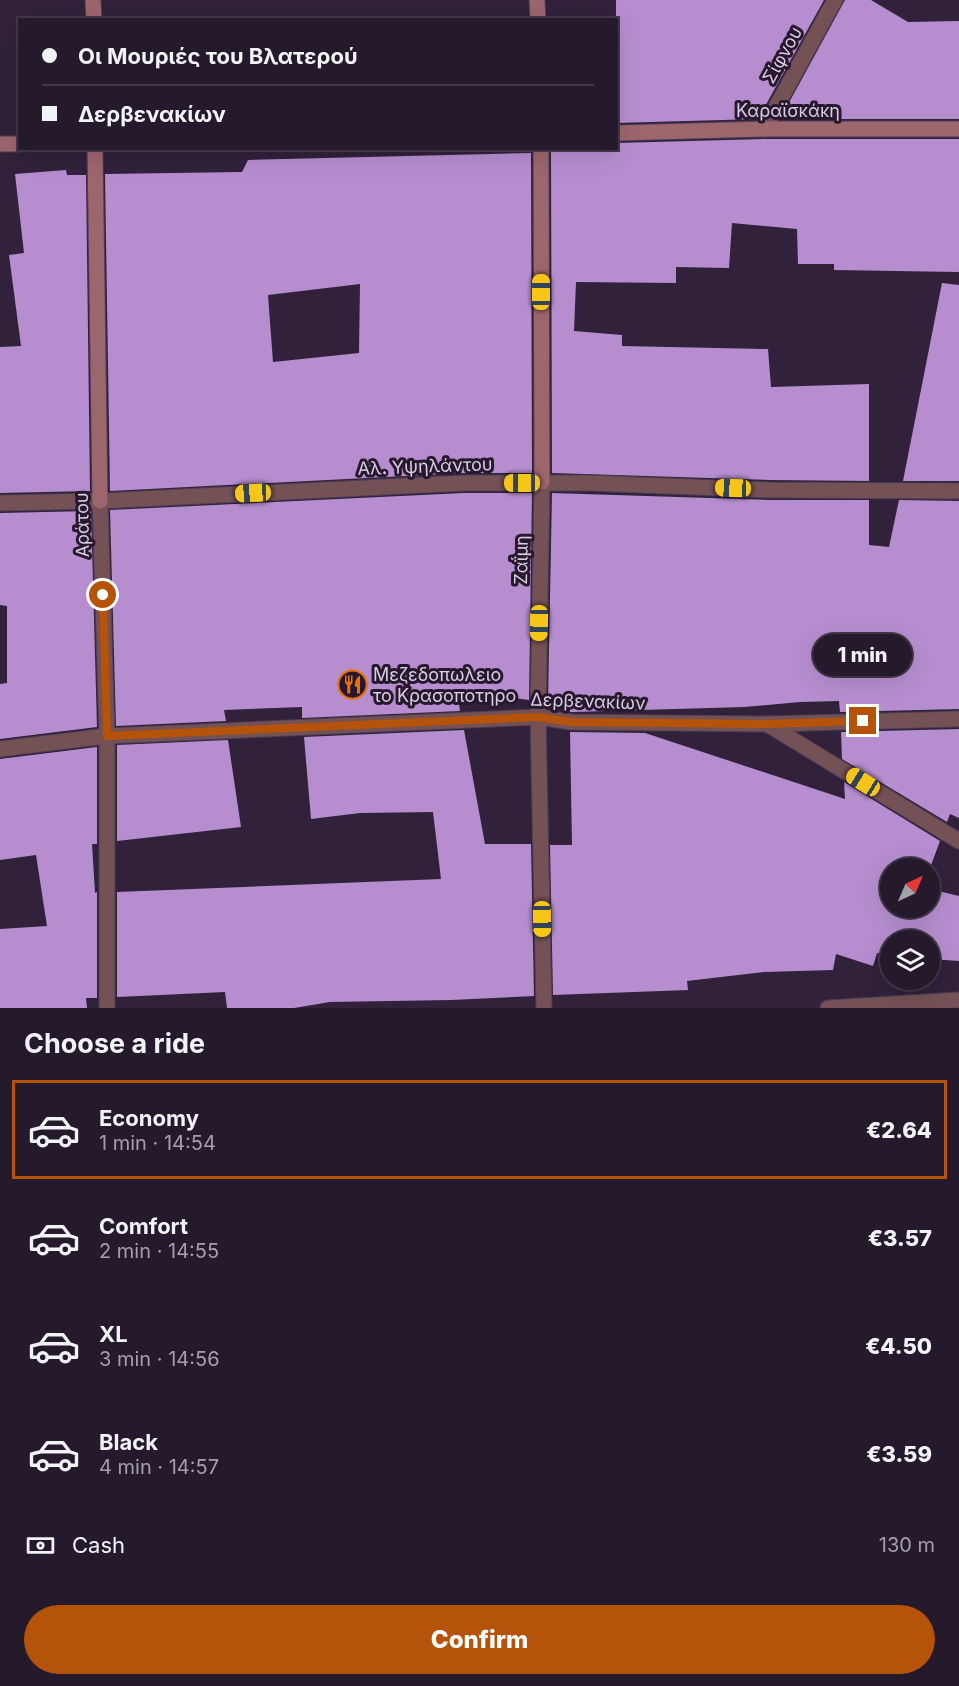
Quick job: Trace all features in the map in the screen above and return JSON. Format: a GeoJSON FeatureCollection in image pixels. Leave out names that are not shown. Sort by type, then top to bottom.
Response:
{"type":"FeatureCollection","features":[{"type":"Feature","properties":{"kind":"street"},"geometry":{"type":"LineString","coordinates":[[93,0],[94,18]]}},
{"type":"Feature","properties":{"kind":"street"},"geometry":{"type":"LineString","coordinates":[[537,0],[538,18]]}},
{"type":"Feature","properties":{"kind":"street","name":"Σίφνου"},"geometry":{"type":"LineString","coordinates":[[764,129],[835,0]]}},
{"type":"Feature","properties":{"kind":"street","name":"Καραϊσκάκη"},"geometry":{"type":"LineString","coordinates":[[618,133],[764,129],[959,129]]}},
{"type":"Feature","properties":{"kind":"street"},"geometry":{"type":"LineString","coordinates":[[0,144],[18,144]]}},
{"type":"Feature","properties":{"kind":"street","name":"Αράτου"},"geometry":{"type":"LineString","coordinates":[[95,150],[100,501],[107,736],[107,1008]]}},
{"type":"Feature","properties":{"kind":"street","name":"Ζαΐμη"},"geometry":{"type":"LineString","coordinates":[[541,150],[542,482],[538,717],[544,1008]]}},
{"type":"Feature","properties":{"kind":"street","name":"Αλ. Υψηλάντου"},"geometry":{"type":"LineString","coordinates":[[0,503],[100,501],[464,483],[542,482],[770,490],[959,491]]}},
{"type":"Feature","properties":{"kind":"street","name":"Δερβενακίων"},"geometry":{"type":"LineString","coordinates":[[0,749],[107,736],[538,717],[571,722],[767,724],[959,719]]}},
{"type":"Feature","properties":{"kind":"street"},"geometry":{"type":"LineString","coordinates":[[767,724],[959,841]]}},
{"type":"Feature","properties":{"kind":"street"},"geometry":{"type":"LineString","coordinates":[[828,1008],[959,1000]]}},
{"type":"Feature","properties":{"kind":"building"},"geometry":{"type":"Polygon","coordinates":[[[616,0],[824,0],[758,119],[618,123],[618,18],[616,18],[616,0]]]}},
{"type":"Feature","properties":{"kind":"building"},"geometry":{"type":"Polygon","coordinates":[[[845,0],[871,0],[908,22],[959,21],[959,119],[780,119],[845,0]]]}},
{"type":"Feature","properties":{"kind":"building"},"geometry":{"type":"Polygon","coordinates":[[[764,139],[959,139],[959,272],[834,270],[834,264],[798,264],[797,229],[732,223],[729,268],[676,267],[676,283],[576,282],[574,331],[622,335],[622,346],[768,349],[771,387],[869,384],[869,481],[552,473],[551,152],[618,150],[618,143],[764,139]]]}},
{"type":"Feature","properties":{"kind":"building"},"geometry":{"type":"Polygon","coordinates":[[[531,153],[532,473],[464,473],[110,491],[105,174],[242,172],[248,160],[531,153]],[[360,284],[268,295],[273,362],[359,353],[360,284]]]}},
{"type":"Feature","properties":{"kind":"building"},"geometry":{"type":"Polygon","coordinates":[[[66,170],[67,175],[86,175],[90,491],[0,493],[0,347],[21,346],[9,255],[24,253],[15,174],[66,170]]]}},
{"type":"Feature","properties":{"kind":"building"},"geometry":{"type":"Polygon","coordinates":[[[942,283],[959,285],[959,481],[903,481],[942,283]]]}},
{"type":"Feature","properties":{"kind":"building"},"geometry":{"type":"Polygon","coordinates":[[[464,493],[532,493],[529,700],[457,690],[460,711],[302,718],[302,707],[224,710],[226,721],[116,726],[110,510],[464,493]]]}},
{"type":"Feature","properties":{"kind":"building"},"geometry":{"type":"Polygon","coordinates":[[[552,493],[770,500],[869,500],[869,545],[889,547],[899,500],[959,501],[959,709],[840,712],[839,701],[744,707],[570,712],[570,705],[548,702],[552,493]]]}},
{"type":"Feature","properties":{"kind":"building"},"geometry":{"type":"Polygon","coordinates":[[[91,511],[97,727],[0,739],[0,684],[7,683],[7,606],[0,605],[0,513],[91,511]]]}},
{"type":"Feature","properties":{"kind":"building"},"geometry":{"type":"Polygon","coordinates":[[[959,729],[959,818],[950,814],[947,822],[842,759],[841,732],[959,729]]]}},
{"type":"Feature","properties":{"kind":"building"},"geometry":{"type":"Polygon","coordinates":[[[464,730],[485,844],[531,844],[534,996],[330,1002],[294,1008],[227,1008],[225,992],[117,997],[117,892],[441,879],[433,812],[360,813],[311,819],[304,737],[464,730]]]}},
{"type":"Feature","properties":{"kind":"building"},"geometry":{"type":"Polygon","coordinates":[[[570,732],[645,733],[845,799],[844,782],[940,841],[934,858],[880,858],[880,918],[940,918],[940,891],[959,896],[959,961],[940,960],[940,930],[880,930],[880,953],[877,953],[873,966],[836,954],[833,970],[764,972],[687,981],[688,990],[553,995],[550,845],[572,845],[570,732]]]}},
{"type":"Feature","properties":{"kind":"building"},"geometry":{"type":"Polygon","coordinates":[[[228,740],[241,827],[117,841],[117,745],[228,740]]]}},
{"type":"Feature","properties":{"kind":"building"},"geometry":{"type":"Polygon","coordinates":[[[97,747],[97,844],[92,844],[95,893],[97,892],[97,998],[86,998],[87,1008],[0,1008],[0,929],[47,926],[36,855],[0,860],[0,759],[97,747]]]}},
{"type":"Feature","properties":{"kind":"place","name":"Μεζεδοπωλειο το Κρασοποτηρο"},"geometry":{"type":"Point","coordinates":[352,684]}},
{"type":"Feature","properties":{"kind":"route"},"geometry":{"type":"LineString","coordinates":[[103,595],[107,736],[538,717],[571,722],[767,724],[863,721]]}}]}
